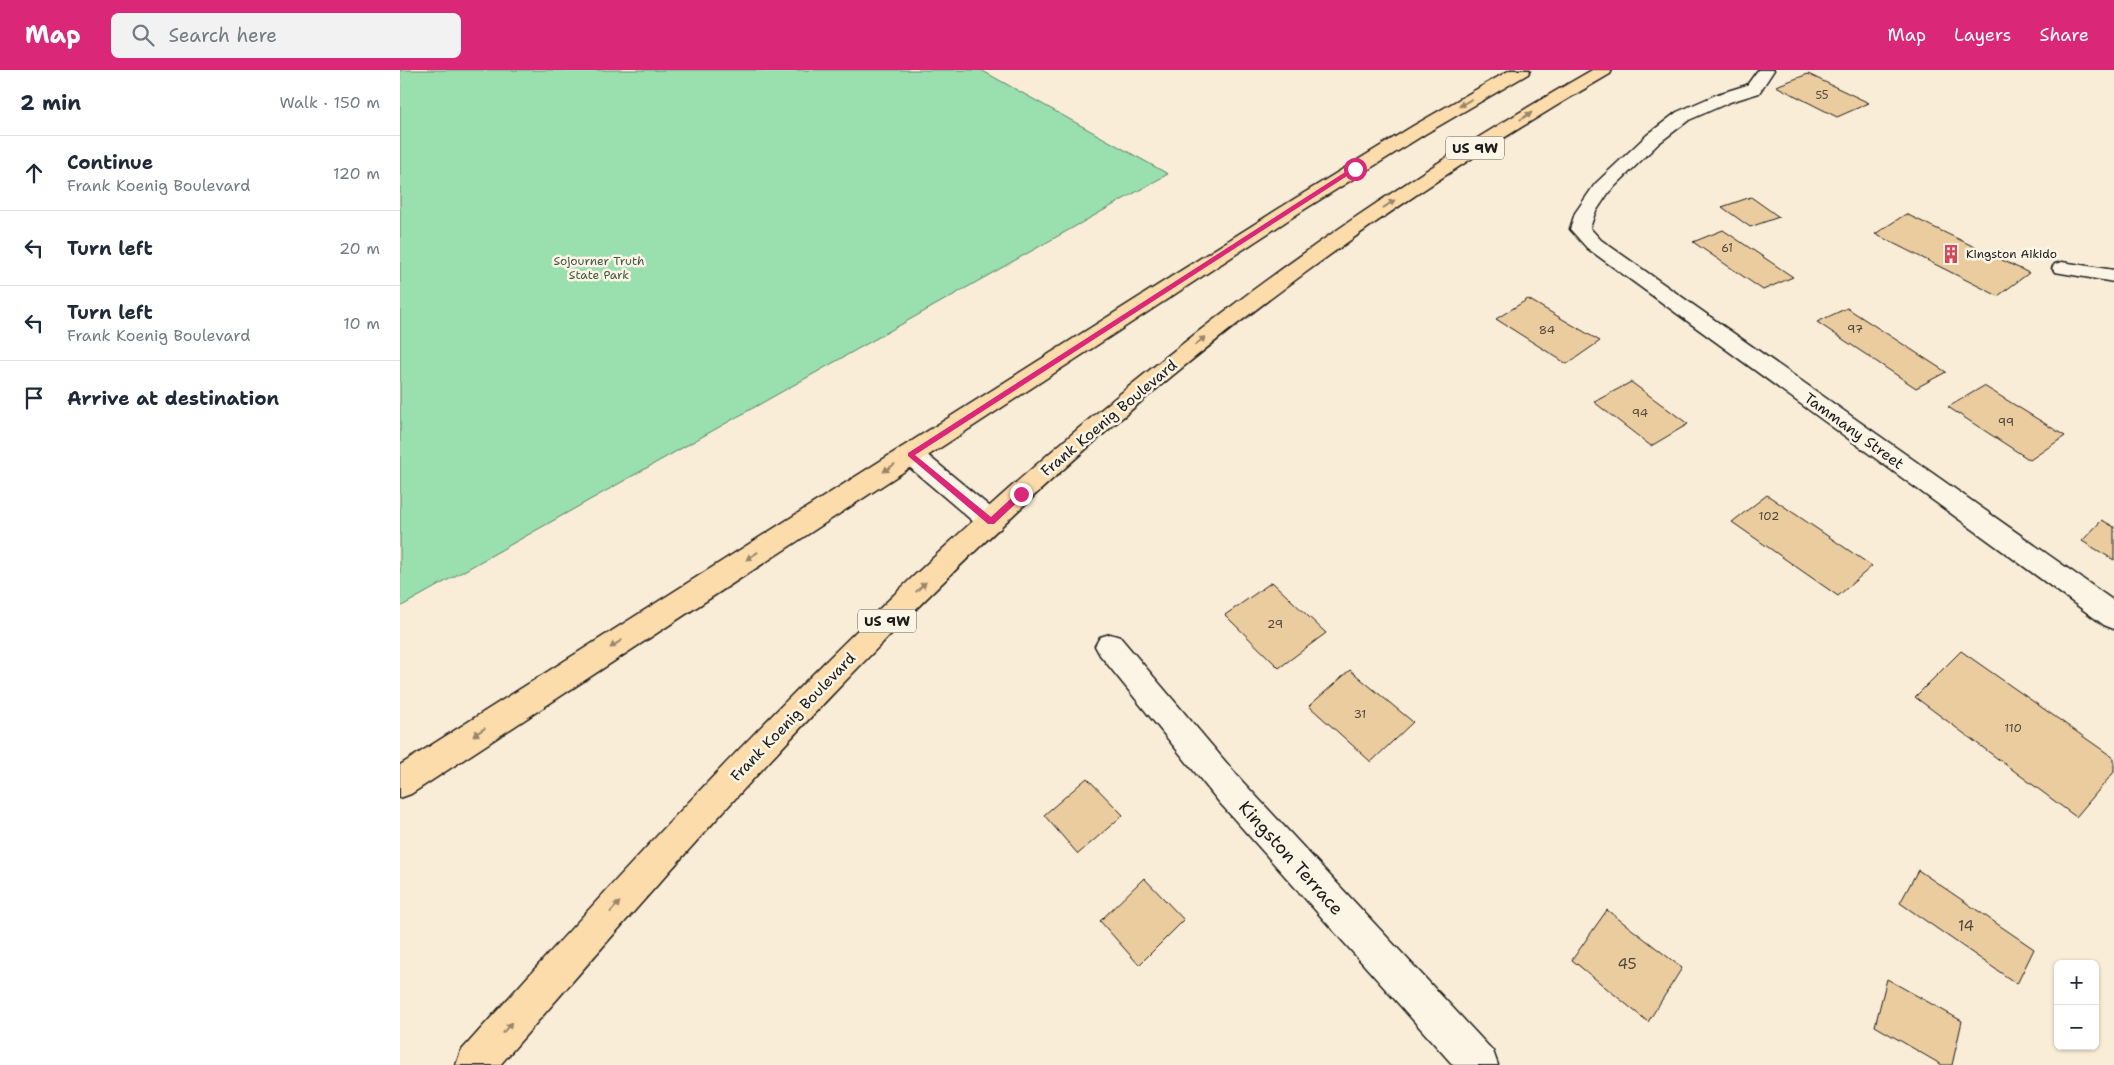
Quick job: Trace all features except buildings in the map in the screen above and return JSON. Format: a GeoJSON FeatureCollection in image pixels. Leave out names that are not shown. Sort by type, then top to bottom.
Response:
{"type":"FeatureCollection","features":[{"type":"Feature","properties":{"kind":"main road","name":"US 9W"},"geometry":{"type":"LineString","coordinates":[[400,783],[1355,169],[1522,70]]}},
{"type":"Feature","properties":{"kind":"main road","name":"Frank Koenig Boulevard"},"geometry":{"type":"LineString","coordinates":[[475,1065],[673,842],[880,627],[991,522],[1156,378],[1286,275],[1407,192],[1526,116],[1604,70]]}},
{"type":"Feature","properties":{"kind":"street","name":"Tammany Street"},"geometry":{"type":"LineString","coordinates":[[1766,70],[1753,89],[1724,98],[1683,116],[1653,139],[1602,188],[1585,213],[1580,229],[1594,244],[2114,617]]}},
{"type":"Feature","properties":{"kind":"street"},"geometry":{"type":"LineString","coordinates":[[2062,268],[2114,276]]}},
{"type":"Feature","properties":{"kind":"street"},"geometry":{"type":"LineString","coordinates":[[910,454],[991,522]]}},
{"type":"Feature","properties":{"kind":"street","name":"Kingston Terrace"},"geometry":{"type":"LineString","coordinates":[[1110,646],[1230,791],[1479,1065]]}},
{"type":"Feature","properties":{"kind":"green space","name":"Sojourner Truth State Park"},"geometry":{"type":"Polygon","coordinates":[[[400,70],[981,70],[1168,174],[400,607],[400,70]]]}},
{"type":"Feature","properties":{"kind":"place","name":"Kingston Aikido"},"geometry":{"type":"Point","coordinates":[1951,254]}},
{"type":"Feature","properties":{"kind":"route"},"geometry":{"type":"LineString","coordinates":[[1021,494],[991,522],[910,454],[1355,169]]}}]}
